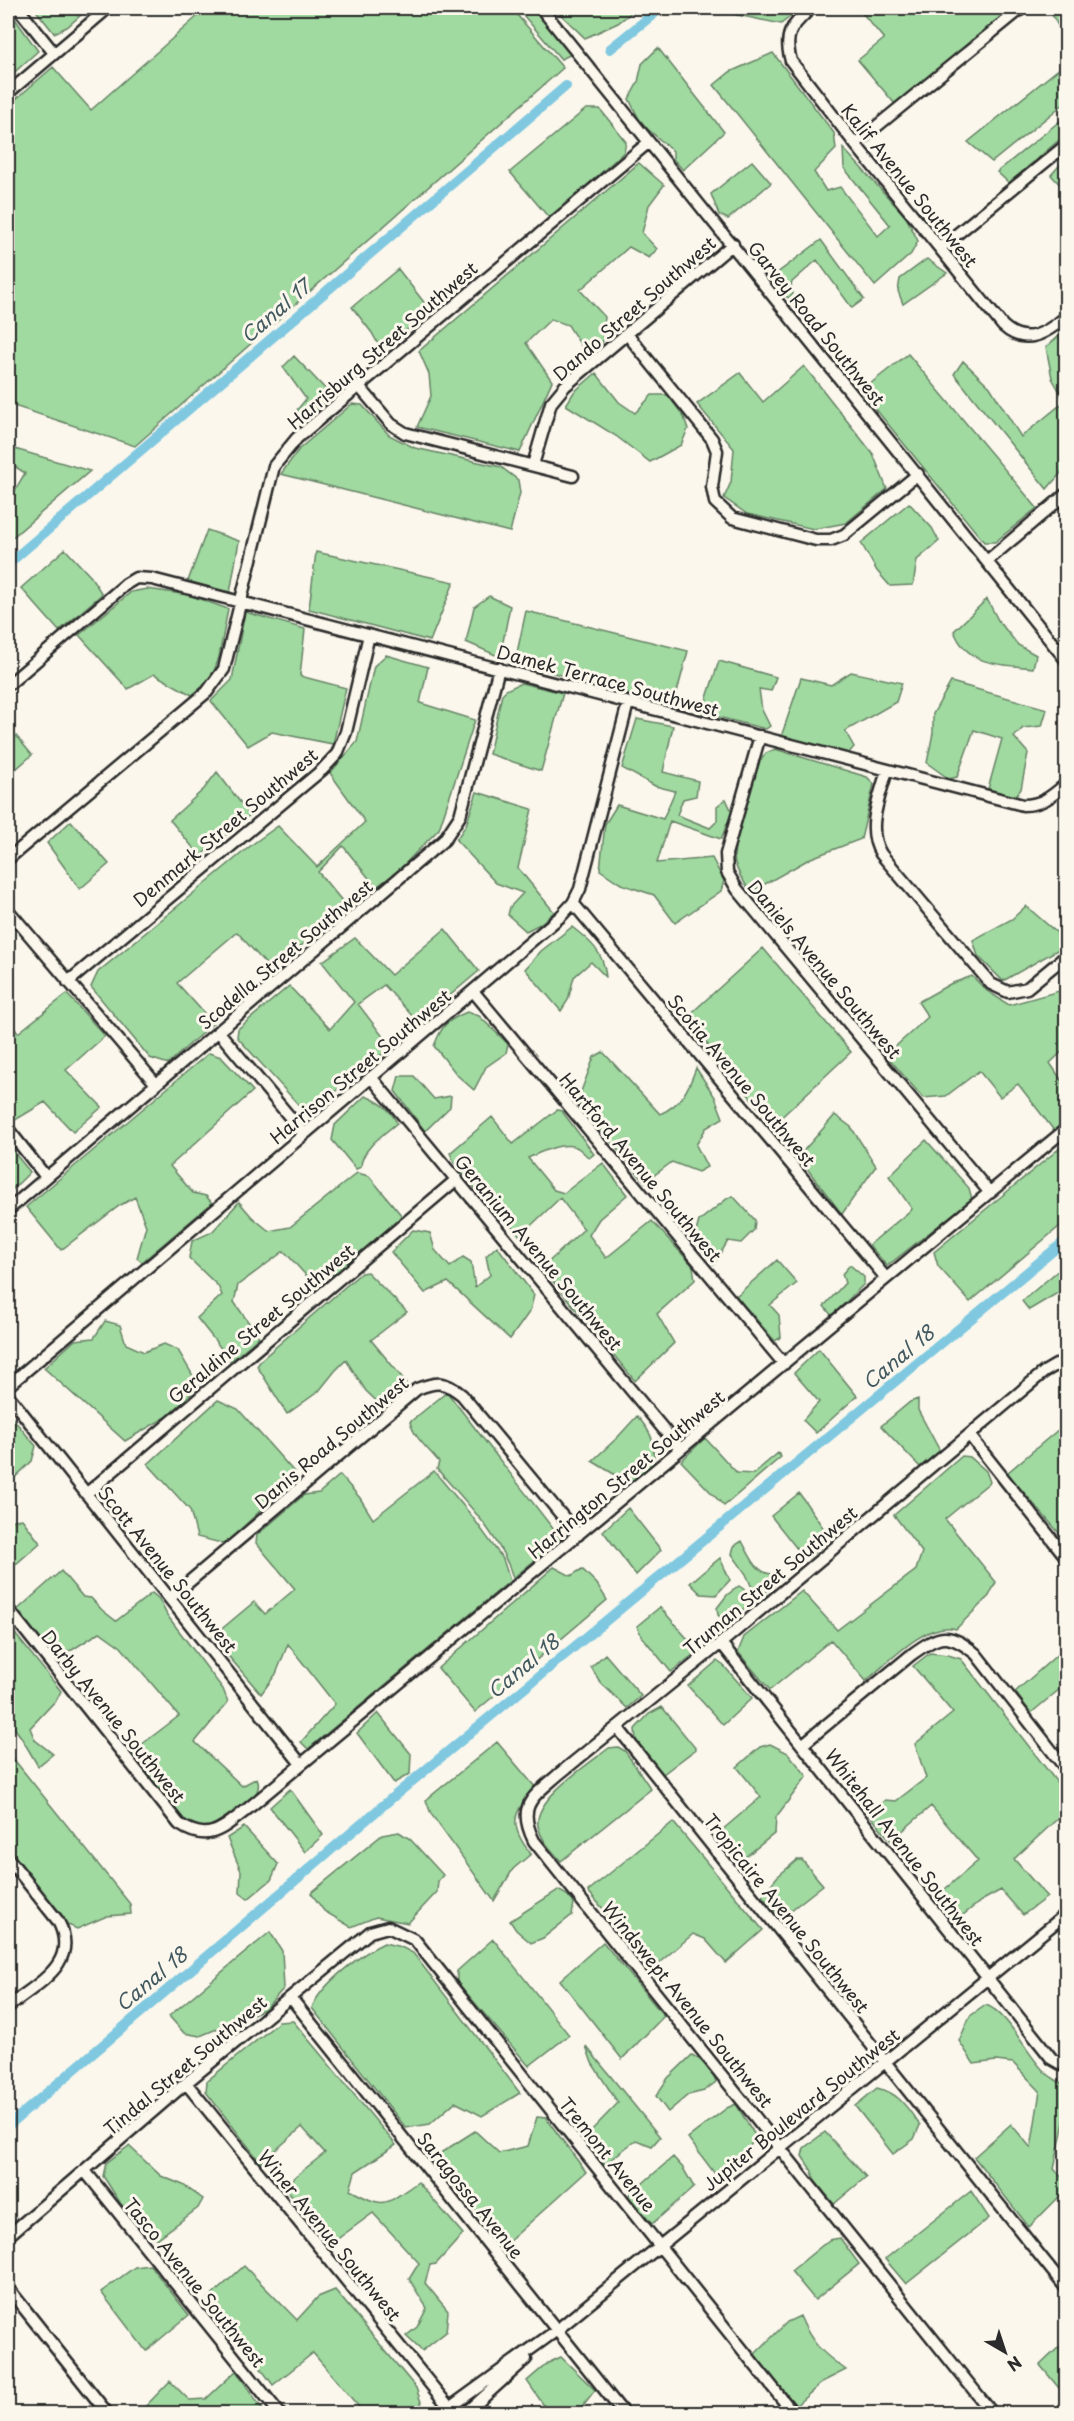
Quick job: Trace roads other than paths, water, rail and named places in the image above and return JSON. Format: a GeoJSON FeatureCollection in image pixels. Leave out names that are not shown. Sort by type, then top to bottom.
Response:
{"type":"FeatureCollection","features":[{"type":"Feature","properties":{"kind":"street"},"geometry":{"type":"LineString","coordinates":[[18,8],[54,53]]}},
{"type":"Feature","properties":{"kind":"street"},"geometry":{"type":"LineString","coordinates":[[8,93],[108,8]]}},
{"type":"Feature","properties":{"kind":"street","name":"Garvey Road Southwest"},"geometry":{"type":"LineString","coordinates":[[541,8],[1066,660]]}},
{"type":"Feature","properties":{"kind":"street","name":"Kalif Avenue Southwest"},"geometry":{"type":"LineString","coordinates":[[812,8],[793,24],[787,46],[797,70],[1003,326],[1019,337],[1038,336],[1066,317]]}},
{"type":"Feature","properties":{"kind":"street"},"geometry":{"type":"LineString","coordinates":[[855,144],[1023,8]]}},
{"type":"Feature","properties":{"kind":"street","name":"Harrisburg Street Southwest"},"geometry":{"type":"LineString","coordinates":[[8,859],[207,692],[224,669],[274,466],[297,438],[650,142]]}},
{"type":"Feature","properties":{"kind":"street"},"geometry":{"type":"LineString","coordinates":[[940,248],[1066,145]]}},
{"type":"Feature","properties":{"kind":"street","name":"Dando Street Southwest"},"geometry":{"type":"LineString","coordinates":[[533,465],[551,403],[565,386],[733,244]]}},
{"type":"Feature","properties":{"kind":"street"},"geometry":{"type":"LineString","coordinates":[[627,334],[712,439],[717,451],[711,487],[715,502],[732,518],[816,540],[831,540],[844,535],[918,474]]}},
{"type":"Feature","properties":{"kind":"street"},"geometry":{"type":"LineString","coordinates":[[358,385],[392,424],[405,433],[573,476]]}},
{"type":"Feature","properties":{"kind":"street"},"geometry":{"type":"LineString","coordinates":[[987,561],[1066,494]]}},
{"type":"Feature","properties":{"kind":"street","name":"Damek Terrace Southwest"},"geometry":{"type":"LineString","coordinates":[[8,686],[126,584],[136,578],[152,579],[1023,805],[1036,805],[1048,800],[1066,784]]}},
{"type":"Feature","properties":{"kind":"street","name":"Denmark Street Southwest"},"geometry":{"type":"LineString","coordinates":[[68,982],[322,770],[337,754],[346,732],[369,635]]}},
{"type":"Feature","properties":{"kind":"street","name":"Scodella Street Southwest"},"geometry":{"type":"LineString","coordinates":[[8,1210],[444,840],[460,816],[499,668]]}},
{"type":"Feature","properties":{"kind":"street","name":"Harrison Street Southwest"},"geometry":{"type":"LineString","coordinates":[[8,1386],[561,916],[573,903],[580,889],[628,703]]}},
{"type":"Feature","properties":{"kind":"street","name":"Daniels Avenue Southwest"},"geometry":{"type":"LineString","coordinates":[[760,736],[726,854],[727,872],[737,889],[990,1193]]}},
{"type":"Feature","properties":{"kind":"street"},"geometry":{"type":"LineString","coordinates":[[887,770],[873,820],[873,840],[881,854],[991,984],[1008,992],[1027,988],[1066,956]]}},
{"type":"Feature","properties":{"kind":"street","name":"Scotia Avenue Southwest"},"geometry":{"type":"LineString","coordinates":[[573,903],[886,1278]]}},
{"type":"Feature","properties":{"kind":"street"},"geometry":{"type":"LineString","coordinates":[[8,910],[156,1084]]}},
{"type":"Feature","properties":{"kind":"street","name":"Hartford Avenue Southwest"},"geometry":{"type":"LineString","coordinates":[[473,991],[784,1364]]}},
{"type":"Feature","properties":{"kind":"street"},"geometry":{"type":"LineString","coordinates":[[218,1031],[304,1134]]}},
{"type":"Feature","properties":{"kind":"street","name":"Geranium Avenue Southwest"},"geometry":{"type":"LineString","coordinates":[[371,1077],[680,1449]]}},
{"type":"Feature","properties":{"kind":"street"},"geometry":{"type":"LineString","coordinates":[[8,1129],[46,1177]]}},
{"type":"Feature","properties":{"kind":"street","name":"Harrington Street Southwest"},"geometry":{"type":"LineString","coordinates":[[201,1834],[211,1833],[226,1826],[1066,1129]]}},
{"type":"Feature","properties":{"kind":"street","name":"Geraldine Street Southwest"},"geometry":{"type":"LineString","coordinates":[[86,1494],[457,1179]]}},
{"type":"Feature","properties":{"kind":"street","name":"Truman Street Southwest"},"geometry":{"type":"LineString","coordinates":[[534,1841],[526,1824],[527,1810],[535,1796],[970,1436],[1044,1372],[1056,1365],[1066,1364]]}},
{"type":"Feature","properties":{"kind":"street","name":"Danis Road Southwest"},"geometry":{"type":"LineString","coordinates":[[170,1598],[417,1389],[433,1382],[450,1386],[462,1395],[578,1535]]}},
{"type":"Feature","properties":{"kind":"street","name":"Scott Avenue Southwest"},"geometry":{"type":"LineString","coordinates":[[8,1395],[301,1764]]}},
{"type":"Feature","properties":{"kind":"street"},"geometry":{"type":"LineString","coordinates":[[970,1436],[1066,1557]]}},
{"type":"Feature","properties":{"kind":"street","name":"Darby Avenue Southwest"},"geometry":{"type":"LineString","coordinates":[[8,1609],[179,1824],[190,1831],[201,1834]]}},
{"type":"Feature","properties":{"kind":"street"},"geometry":{"type":"LineString","coordinates":[[802,1745],[927,1643],[945,1637],[960,1641],[976,1654],[1066,1769]]}},
{"type":"Feature","properties":{"kind":"street","name":"Whitehall Avenue Southwest"},"geometry":{"type":"LineString","coordinates":[[721,1643],[1052,2059],[1066,2067]]}},
{"type":"Feature","properties":{"kind":"street","name":"Tropicaire Avenue Southwest"},"geometry":{"type":"LineString","coordinates":[[617,1727],[884,2062],[1064,2280]]}},
{"type":"Feature","properties":{"kind":"street","name":"Windswept Avenue Southwest"},"geometry":{"type":"LineString","coordinates":[[534,1841],[993,2414]]}},
{"type":"Feature","properties":{"kind":"street"},"geometry":{"type":"LineString","coordinates":[[8,1858],[58,1921],[64,1932],[65,1942],[64,1956],[56,1968],[8,2007]]}},
{"type":"Feature","properties":{"kind":"street","name":"Jupiter Boulevard Southwest"},"geometry":{"type":"LineString","coordinates":[[465,2414],[557,2330],[1066,1914]]}},
{"type":"Feature","properties":{"kind":"street","name":"Tindal Street Southwest"},"geometry":{"type":"LineString","coordinates":[[8,2236],[186,2084],[370,1932],[388,1927]]}},
{"type":"Feature","properties":{"kind":"street","name":"Tremont Avenue"},"geometry":{"type":"LineString","coordinates":[[388,1927],[415,1940],[794,2414]]}},
{"type":"Feature","properties":{"kind":"street","name":"Saragossa Avenue"},"geometry":{"type":"LineString","coordinates":[[291,1998],[624,2414]]}},
{"type":"Feature","properties":{"kind":"street","name":"Winer Avenue Southwest"},"geometry":{"type":"LineString","coordinates":[[186,2084],[445,2410]]}},
{"type":"Feature","properties":{"kind":"street","name":"Tasco Avenue Southwest"},"geometry":{"type":"LineString","coordinates":[[85,2171],[280,2414]]}},
{"type":"Feature","properties":{"kind":"street"},"geometry":{"type":"LineString","coordinates":[[8,2288],[108,2414]]}},
{"type":"Feature","properties":{"kind":"street","name":"Jupiter Boulevard Southwest"},"geometry":{"type":"LineString","coordinates":[[445,2410],[557,2330]]}},
{"type":"Feature","properties":{"kind":"waterway","name":"Canal 17"},"geometry":{"type":"LineString","coordinates":[[610,49],[661,8]]}},
{"type":"Feature","properties":{"kind":"waterway","name":"Canal 17"},"geometry":{"type":"LineString","coordinates":[[8,564],[566,86]]}},
{"type":"Feature","properties":{"kind":"waterway","name":"Canal 18"},"geometry":{"type":"LineString","coordinates":[[8,2126],[393,1797],[1066,1240]]}}]}
